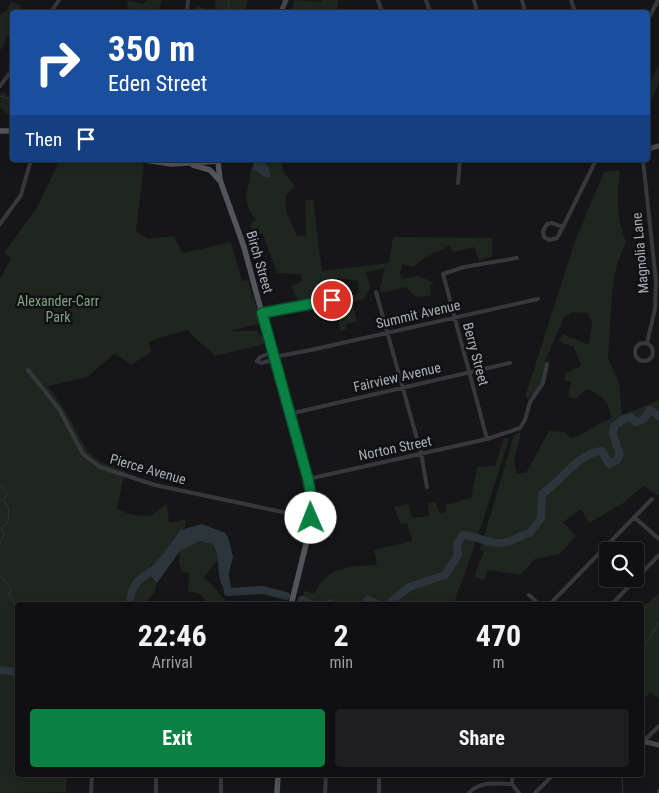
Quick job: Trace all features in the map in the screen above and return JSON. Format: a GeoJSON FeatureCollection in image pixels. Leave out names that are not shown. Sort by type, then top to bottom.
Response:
{"type":"FeatureCollection","features":[{"type":"Feature","properties":{"kind":"main road"},"geometry":{"type":"LineString","coordinates":[[154,162],[164,164],[204,162]]}},
{"type":"Feature","properties":{"kind":"main road","name":"Birch Street"},"geometry":{"type":"LineString","coordinates":[[218,162],[221,183],[244,247],[308,479],[311,496],[311,518],[293,602]]}},
{"type":"Feature","properties":{"kind":"main road"},"geometry":{"type":"LineString","coordinates":[[189,164],[210,170],[221,183]]}},
{"type":"Feature","properties":{"kind":"main road"},"geometry":{"type":"LineString","coordinates":[[277,793],[278,777]]}},
{"type":"Feature","properties":{"kind":"street"},"geometry":{"type":"LineString","coordinates":[[650,16],[658,0]]}},
{"type":"Feature","properties":{"kind":"street"},"geometry":{"type":"LineString","coordinates":[[0,86],[10,73]]}},
{"type":"Feature","properties":{"kind":"street"},"geometry":{"type":"LineString","coordinates":[[0,224],[21,195],[30,162]]}},
{"type":"Feature","properties":{"kind":"street"},"geometry":{"type":"LineString","coordinates":[[458,183],[460,162]]}},
{"type":"Feature","properties":{"kind":"street"},"geometry":{"type":"LineString","coordinates":[[563,228],[550,223],[545,226],[543,234],[549,240],[555,240],[563,228],[595,162]]}},
{"type":"Feature","properties":{"kind":"street","name":"Magnolia Lane"},"geometry":{"type":"LineString","coordinates":[[643,162],[656,282],[655,310],[647,343]]}},
{"type":"Feature","properties":{"kind":"street","name":"Berry Street"},"geometry":{"type":"LineString","coordinates":[[487,439],[443,274],[472,265],[517,258]]}},
{"type":"Feature","properties":{"kind":"street"},"geometry":{"type":"LineString","coordinates":[[376,292],[421,453],[427,487]]}},
{"type":"Feature","properties":{"kind":"street","name":"Summit Avenue"},"geometry":{"type":"LineString","coordinates":[[274,357],[538,299]]}},
{"type":"Feature","properties":{"kind":"street"},"geometry":{"type":"LineString","coordinates":[[262,313],[332,300]]}},
{"type":"Feature","properties":{"kind":"street","name":"Magnolia Lane"},"geometry":{"type":"LineString","coordinates":[[647,343],[652,346],[654,354],[649,360],[642,361],[637,358],[635,350],[640,344],[647,343]]}},
{"type":"Feature","properties":{"kind":"street","name":"Fairview Avenue"},"geometry":{"type":"LineString","coordinates":[[290,414],[510,363]]}},
{"type":"Feature","properties":{"kind":"street","name":"Norton Street"},"geometry":{"type":"LineString","coordinates":[[308,479],[487,439],[522,426],[530,402],[543,383],[548,364]]}},
{"type":"Feature","properties":{"kind":"street","name":"Pierce Avenue"},"geometry":{"type":"LineString","coordinates":[[28,370],[59,409],[83,454],[100,467],[154,485],[311,518]]}},
{"type":"Feature","properties":{"kind":"street"},"geometry":{"type":"LineString","coordinates":[[552,602],[652,499]]}},
{"type":"Feature","properties":{"kind":"street"},"geometry":{"type":"LineString","coordinates":[[634,517],[659,539]]}},
{"type":"Feature","properties":{"kind":"street"},"geometry":{"type":"LineString","coordinates":[[614,602],[659,555]]}},
{"type":"Feature","properties":{"kind":"street"},"geometry":{"type":"LineString","coordinates":[[529,594],[537,602]]}},
{"type":"Feature","properties":{"kind":"street"},"geometry":{"type":"LineString","coordinates":[[644,739],[659,726]]}},
{"type":"Feature","properties":{"kind":"street"},"geometry":{"type":"LineString","coordinates":[[644,741],[659,745]]}},
{"type":"Feature","properties":{"kind":"street"},"geometry":{"type":"LineString","coordinates":[[91,793],[92,777]]}},
{"type":"Feature","properties":{"kind":"street"},"geometry":{"type":"LineString","coordinates":[[156,777],[156,793]]}},
{"type":"Feature","properties":{"kind":"street"},"geometry":{"type":"LineString","coordinates":[[221,777],[221,793]]}},
{"type":"Feature","properties":{"kind":"street"},"geometry":{"type":"LineString","coordinates":[[326,777],[326,793]]}},
{"type":"Feature","properties":{"kind":"street"},"geometry":{"type":"LineString","coordinates":[[379,777],[379,793]]}},
{"type":"Feature","properties":{"kind":"street"},"geometry":{"type":"LineString","coordinates":[[512,777],[512,784],[519,793]]}},
{"type":"Feature","properties":{"kind":"street"},"geometry":{"type":"LineString","coordinates":[[535,793],[551,777]]}},
{"type":"Feature","properties":{"kind":"street"},"geometry":{"type":"LineString","coordinates":[[470,793],[475,787],[483,784],[512,784]]}},
{"type":"Feature","properties":{"kind":"green space"},"geometry":{"type":"Polygon","coordinates":[[[127,0],[144,4],[147,0],[162,0],[159,10],[129,10],[127,0]]]}},
{"type":"Feature","properties":{"kind":"green space"},"geometry":{"type":"Polygon","coordinates":[[[213,0],[248,1],[245,10],[214,10],[216,1],[213,0]]]}},
{"type":"Feature","properties":{"kind":"green space"},"geometry":{"type":"Polygon","coordinates":[[[294,0],[321,2],[323,0],[338,0],[337,9],[292,9],[294,0]]]}},
{"type":"Feature","properties":{"kind":"green space"},"geometry":{"type":"Polygon","coordinates":[[[11,1],[21,6],[20,10],[10,10],[10,32],[0,51],[0,14],[7,10],[11,1]]]}},
{"type":"Feature","properties":{"kind":"green space"},"geometry":{"type":"Polygon","coordinates":[[[197,6],[211,10],[197,10],[197,6]]]}},
{"type":"Feature","properties":{"kind":"green space"},"geometry":{"type":"Polygon","coordinates":[[[659,65],[659,83],[650,102],[650,83],[659,65]]]}},
{"type":"Feature","properties":{"kind":"green space"},"geometry":{"type":"Polygon","coordinates":[[[1,92],[10,96],[10,115],[6,114],[0,107],[1,92]]]}},
{"type":"Feature","properties":{"kind":"green space","name":"Alexander-Carr Park"},"geometry":{"type":"Polygon","coordinates":[[[59,162],[136,162],[144,164],[136,232],[149,239],[173,236],[183,253],[231,242],[242,281],[248,280],[261,323],[230,331],[257,331],[263,338],[264,344],[215,356],[187,330],[149,342],[151,352],[131,365],[115,353],[87,377],[48,386],[62,406],[88,452],[101,462],[125,471],[117,509],[132,515],[151,516],[167,503],[169,523],[185,519],[185,528],[175,536],[163,555],[147,570],[146,573],[157,583],[154,593],[146,602],[15,602],[15,777],[67,778],[66,792],[0,793],[0,279],[11,258],[4,253],[37,207],[59,162]]]}},
{"type":"Feature","properties":{"kind":"green space"},"geometry":{"type":"Polygon","coordinates":[[[262,162],[281,162],[284,173],[295,186],[286,195],[286,208],[297,237],[306,235],[305,201],[313,199],[322,271],[389,263],[393,237],[492,238],[493,256],[479,261],[474,247],[453,252],[449,246],[425,258],[414,267],[402,264],[400,274],[403,279],[418,276],[435,283],[430,285],[431,296],[427,297],[419,297],[411,293],[406,287],[381,293],[380,288],[385,268],[366,272],[370,288],[364,299],[352,302],[357,321],[346,324],[346,329],[340,331],[338,299],[359,294],[358,281],[339,278],[326,280],[332,298],[300,304],[291,286],[303,281],[300,274],[277,273],[263,234],[253,233],[250,224],[256,220],[246,200],[250,170],[252,169],[265,177],[267,166],[262,162]]]}},
{"type":"Feature","properties":{"kind":"green space"},"geometry":{"type":"Polygon","coordinates":[[[620,170],[618,206],[620,224],[626,241],[616,268],[612,293],[608,358],[619,383],[622,415],[659,400],[659,496],[643,486],[625,502],[589,523],[581,509],[563,522],[576,536],[560,554],[535,559],[521,575],[488,570],[484,580],[474,577],[484,551],[480,550],[514,435],[521,432],[514,461],[517,473],[526,473],[549,431],[565,432],[570,438],[611,419],[607,403],[601,397],[587,389],[576,399],[568,397],[571,382],[564,380],[566,373],[581,366],[574,347],[558,341],[563,334],[589,345],[592,323],[587,313],[573,312],[564,317],[546,359],[542,383],[528,399],[525,397],[576,238],[604,172],[620,170]]]}},
{"type":"Feature","properties":{"kind":"green space"},"geometry":{"type":"Polygon","coordinates":[[[504,438],[509,438],[483,522],[454,602],[302,602],[304,591],[315,593],[326,577],[341,569],[377,565],[374,550],[412,541],[407,523],[401,524],[394,507],[408,504],[412,518],[429,516],[428,503],[435,502],[440,513],[446,512],[446,505],[471,498],[477,467],[495,466],[504,438]]]}},
{"type":"Feature","properties":{"kind":"green space"},"geometry":{"type":"Polygon","coordinates":[[[200,541],[212,544],[218,560],[204,577],[227,602],[207,602],[200,594],[188,591],[190,573],[183,572],[179,564],[180,551],[200,541]]]}},
{"type":"Feature","properties":{"kind":"green space"},"geometry":{"type":"Polygon","coordinates":[[[659,594],[659,699],[650,692],[644,699],[644,606],[659,594]]]}},
{"type":"Feature","properties":{"kind":"green space"},"geometry":{"type":"Polygon","coordinates":[[[271,601],[286,602],[256,602],[271,601]]]}},
{"type":"Feature","properties":{"kind":"shaded area"},"geometry":{"type":"Polygon","coordinates":[[[254,162],[263,162],[267,165],[270,177],[265,177],[252,169],[254,162]]]}},
{"type":"Feature","properties":{"kind":"shaded area"},"geometry":{"type":"Polygon","coordinates":[[[202,524],[225,533],[228,537],[233,557],[227,580],[228,586],[222,585],[220,580],[217,554],[212,544],[200,541],[180,551],[157,583],[146,572],[163,554],[180,530],[202,524]]]}},
{"type":"Feature","properties":{"kind":"waterway"},"geometry":{"type":"LineString","coordinates":[[227,10],[229,0]]}},
{"type":"Feature","properties":{"kind":"waterway"},"geometry":{"type":"LineString","coordinates":[[0,96],[10,98]]}},
{"type":"Feature","properties":{"kind":"waterway"},"geometry":{"type":"LineString","coordinates":[[391,602],[409,587],[445,575],[458,555],[457,544],[463,535],[501,543],[509,542],[530,533],[541,518],[542,494],[577,462],[585,456],[602,451],[609,464],[617,460],[620,454],[613,435],[614,427],[622,420],[631,417],[636,422],[644,419],[650,410],[659,416]]}},
{"type":"Feature","properties":{"kind":"waterway"},"geometry":{"type":"LineString","coordinates":[[0,484],[8,494],[3,499],[9,509],[8,522],[1,528],[4,534],[0,543]]}},
{"type":"Feature","properties":{"kind":"waterway"},"geometry":{"type":"LineString","coordinates":[[130,602],[136,583],[155,569]]}},
{"type":"Feature","properties":{"kind":"waterway"},"geometry":{"type":"LineString","coordinates":[[0,575],[11,589],[9,595],[15,604]]}},
{"type":"Feature","properties":{"kind":"waterway"},"geometry":{"type":"LineString","coordinates":[[225,577],[228,592],[263,590],[286,596]]}},
{"type":"Feature","properties":{"kind":"waterway"},"geometry":{"type":"LineString","coordinates":[[302,600],[306,602]]}},
{"type":"Feature","properties":{"kind":"waterway"},"geometry":{"type":"LineString","coordinates":[[366,602],[368,600],[372,602]]}},
{"type":"Feature","properties":{"kind":"waterway"},"geometry":{"type":"LineString","coordinates":[[644,647],[659,622]]}},
{"type":"Feature","properties":{"kind":"waterway"},"geometry":{"type":"LineString","coordinates":[[0,670],[15,672]]}},
{"type":"Feature","properties":{"kind":"waterway"},"geometry":{"type":"LineString","coordinates":[[622,777],[623,793]]}},
{"type":"Feature","properties":{"kind":"route"},"geometry":{"type":"LineString","coordinates":[[311,518],[311,496],[308,479],[262,313],[332,300]]}}]}
